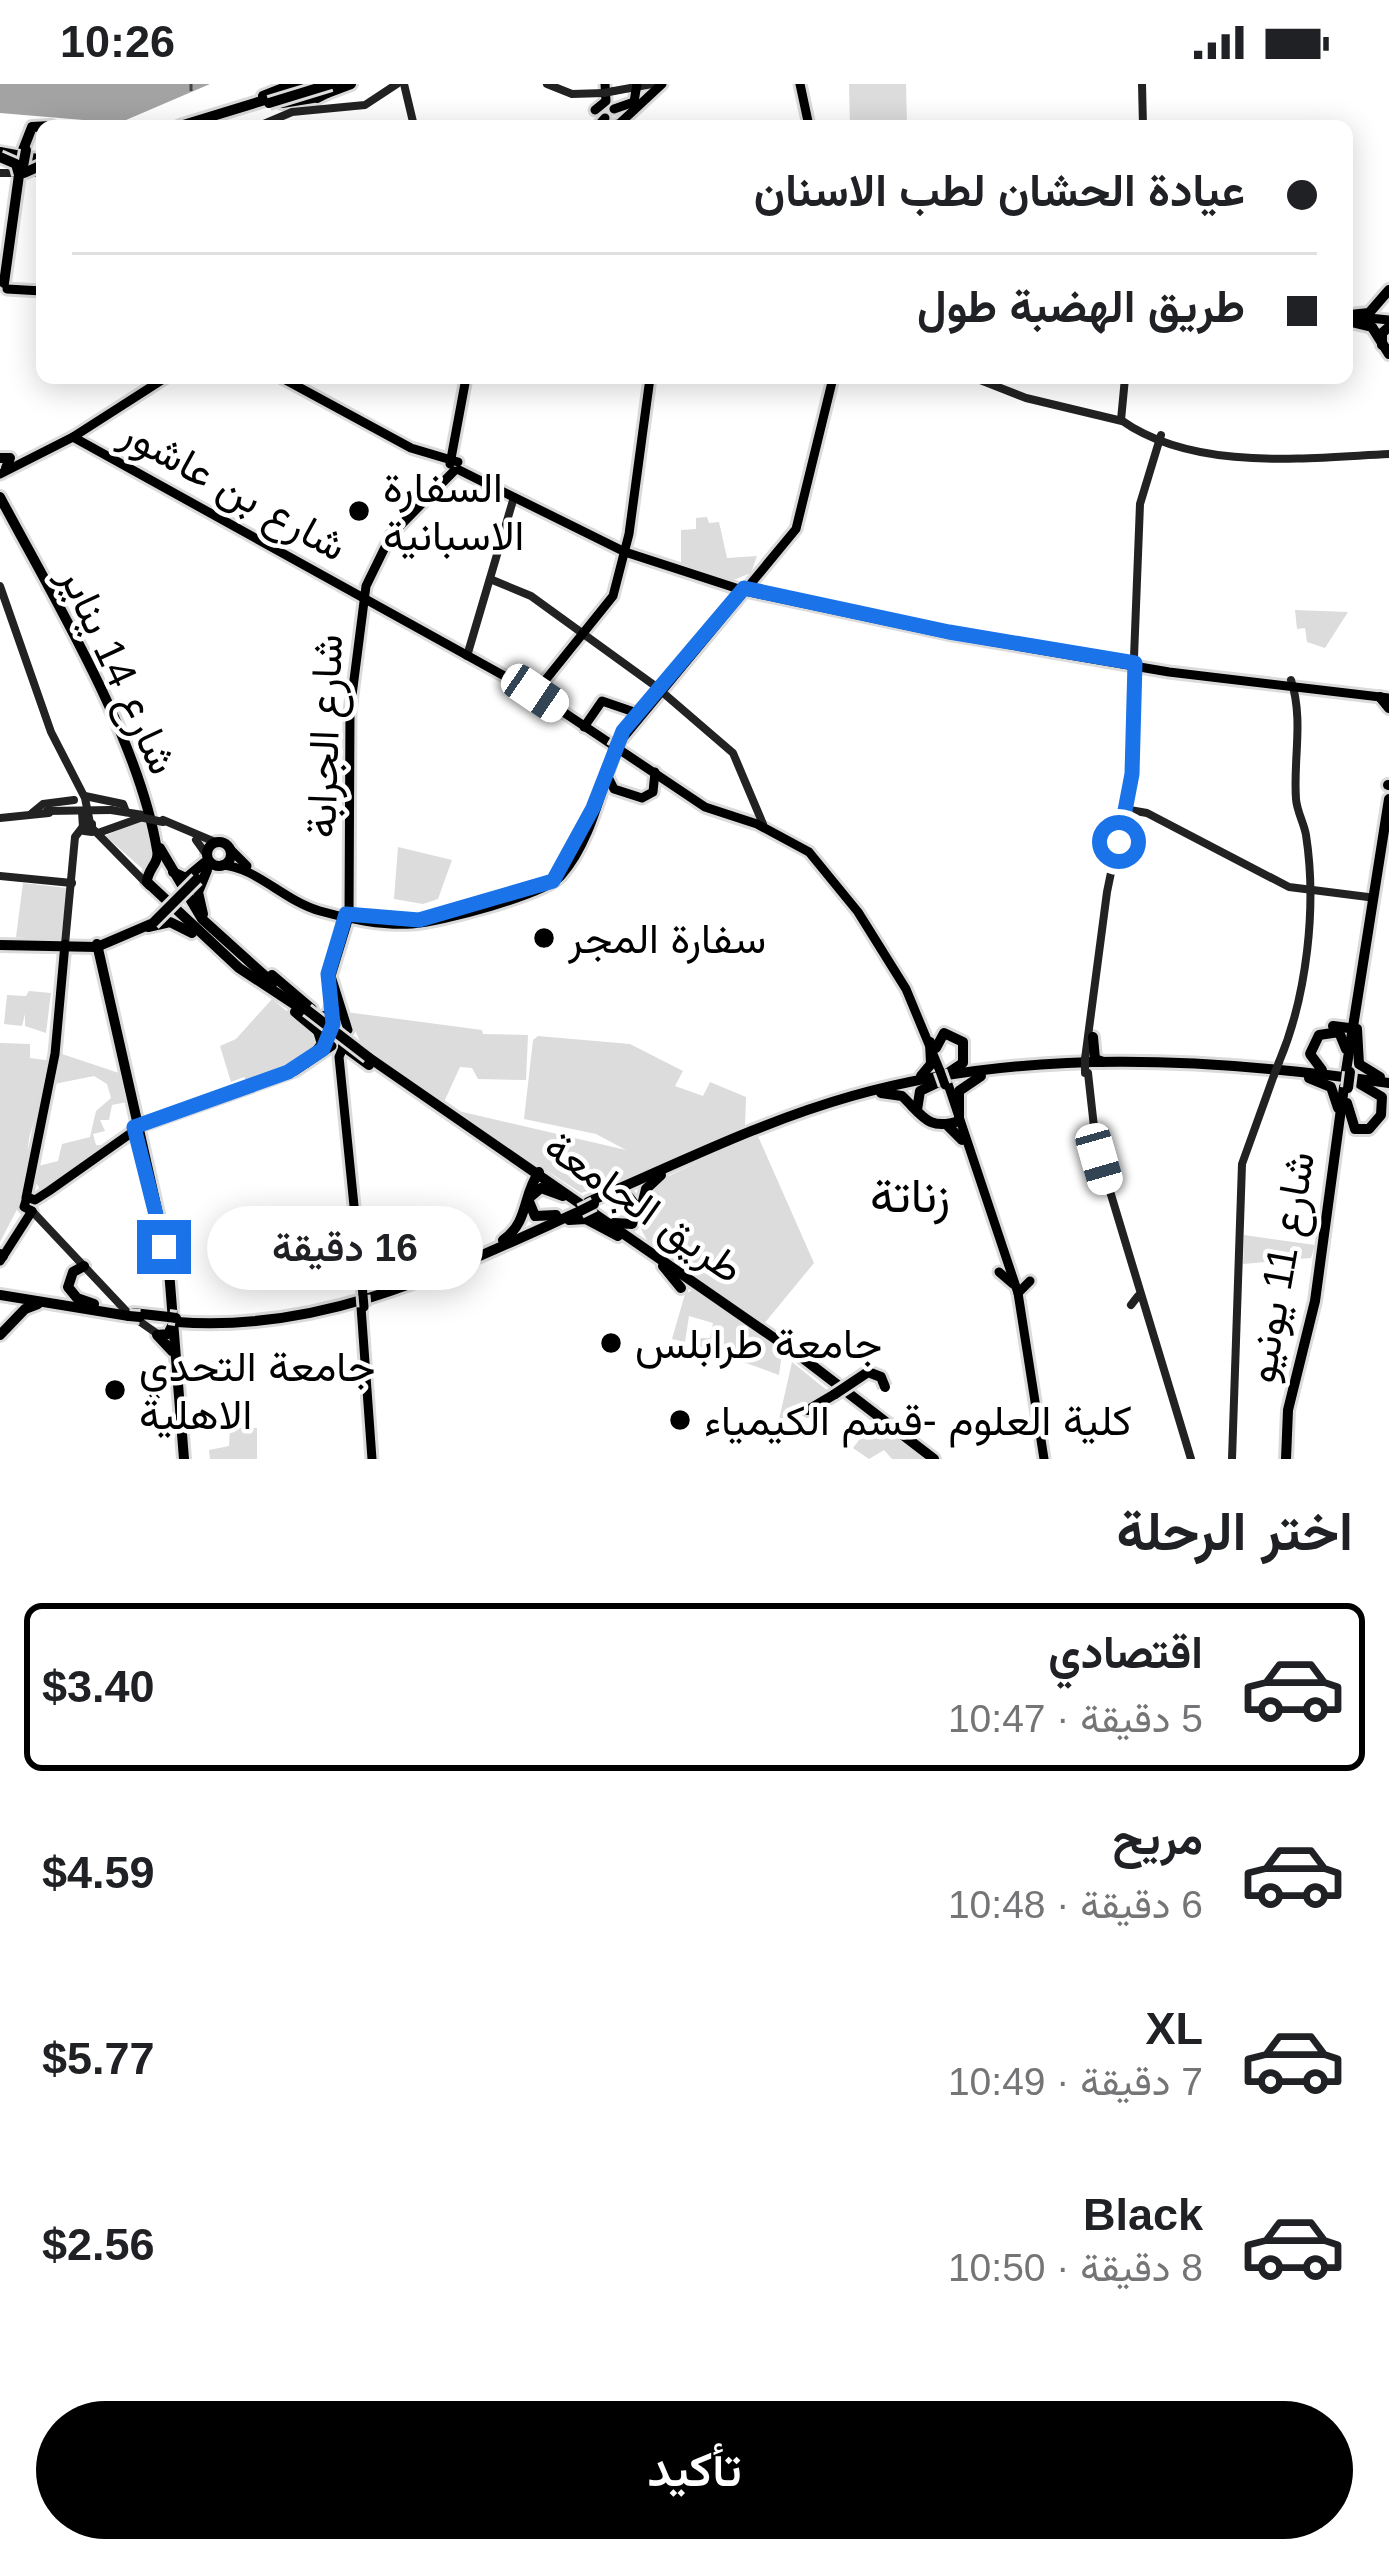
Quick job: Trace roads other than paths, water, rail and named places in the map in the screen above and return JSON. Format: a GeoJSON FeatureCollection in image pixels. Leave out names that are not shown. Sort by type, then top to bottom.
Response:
{"type":"FeatureCollection","features":[{"type":"Feature","properties":{"kind":"highway"},"geometry":{"type":"LineString","coordinates":[[200,120],[298,84],[313,98]]}},
{"type":"Feature","properties":{"kind":"highway"},"geometry":{"type":"LineString","coordinates":[[231,110],[351,84]]}},
{"type":"Feature","properties":{"kind":"highway"},"geometry":{"type":"LineString","coordinates":[[215,120],[313,98],[326,86]]}},
{"type":"Feature","properties":{"kind":"highway"},"geometry":{"type":"LineString","coordinates":[[255,108],[269,101]]}},
{"type":"Feature","properties":{"kind":"highway"},"geometry":{"type":"LineString","coordinates":[[6,287],[19,183],[30,135],[36,132]]}},
{"type":"Feature","properties":{"kind":"highway"},"geometry":{"type":"LineString","coordinates":[[0,154],[16,164],[19,183]]}},
{"type":"Feature","properties":{"kind":"highway"},"geometry":{"type":"LineString","coordinates":[[0,154],[36,159]]}},
{"type":"Feature","properties":{"kind":"highway"},"geometry":{"type":"LineString","coordinates":[[19,183],[36,164]]}},
{"type":"Feature","properties":{"kind":"highway"},"geometry":{"type":"LineString","coordinates":[[1353,317],[1369,313],[1389,291]]}},
{"type":"Feature","properties":{"kind":"highway"},"geometry":{"type":"LineString","coordinates":[[1389,291],[1379,304],[1389,322],[1381,338],[1389,352]]}},
{"type":"Feature","properties":{"kind":"highway"},"geometry":{"type":"LineString","coordinates":[[1353,320],[1372,327],[1389,352]]}},
{"type":"Feature","properties":{"kind":"highway"},"geometry":{"type":"LineString","coordinates":[[4,502],[99,683],[135,765],[159,868],[204,930]]}},
{"type":"Feature","properties":{"kind":"highway"},"geometry":{"type":"LineString","coordinates":[[1384,696],[1389,708]]}},
{"type":"Feature","properties":{"kind":"highway","name":"شارع 11 يونيو"},"geometry":{"type":"LineString","coordinates":[[1354,1028],[1357,976],[1389,799]]}},
{"type":"Feature","properties":{"kind":"highway","name":"شارع 11 يونيو"},"geometry":{"type":"LineString","coordinates":[[1288,1459],[1285,1421],[1316,1318],[1354,1028],[1389,816]]}},
{"type":"Feature","properties":{"kind":"highway"},"geometry":{"type":"LineString","coordinates":[[159,868],[180,878],[207,866],[230,856],[229,848],[215,842],[207,866],[198,892],[204,930]]}},
{"type":"Feature","properties":{"kind":"highway"},"geometry":{"type":"LineString","coordinates":[[146,926],[207,866]]}},
{"type":"Feature","properties":{"kind":"highway"},"geometry":{"type":"LineString","coordinates":[[146,926],[157,911],[154,890],[159,868]]}},
{"type":"Feature","properties":{"kind":"highway"},"geometry":{"type":"LineString","coordinates":[[154,890],[229,952],[241,970],[395,1079]]}},
{"type":"Feature","properties":{"kind":"highway"},"geometry":{"type":"LineString","coordinates":[[0,943],[79,943],[170,922],[204,930]]}},
{"type":"Feature","properties":{"kind":"highway"},"geometry":{"type":"LineString","coordinates":[[79,943],[124,1060],[134,1128]]}},
{"type":"Feature","properties":{"kind":"highway"},"geometry":{"type":"LineString","coordinates":[[79,943],[134,1128],[167,1262],[183,1459]]}},
{"type":"Feature","properties":{"kind":"highway"},"geometry":{"type":"LineString","coordinates":[[229,952],[245,955],[326,1031],[367,1058]]}},
{"type":"Feature","properties":{"kind":"highway"},"geometry":{"type":"LineString","coordinates":[[306,1063],[323,1042],[332,1000]]}},
{"type":"Feature","properties":{"kind":"highway"},"geometry":{"type":"LineString","coordinates":[[1253,1066],[1296,1062],[1314,1037],[1348,1022],[1354,1011]]}},
{"type":"Feature","properties":{"kind":"highway"},"geometry":{"type":"LineString","coordinates":[[1333,1026],[1354,1028],[1359,1064],[1389,1082]]}},
{"type":"Feature","properties":{"kind":"highway"},"geometry":{"type":"LineString","coordinates":[[348,1031],[385,1069]]}},
{"type":"Feature","properties":{"kind":"highway"},"geometry":{"type":"LineString","coordinates":[[1348,1079],[1346,1042],[1339,1032],[1324,1032],[1315,1039],[1310,1054],[1316,1066],[1366,1079]]}},
{"type":"Feature","properties":{"kind":"highway"},"geometry":{"type":"LineString","coordinates":[[931,1034],[962,1038],[981,1064],[1002,1070],[1184,1067],[1278,1070],[1389,1082]]}},
{"type":"Feature","properties":{"kind":"highway"},"geometry":{"type":"LineString","coordinates":[[931,1034],[952,1034],[963,1042],[964,1059],[956,1070],[920,1090],[916,1106],[938,1125],[949,1120],[952,1108]]}},
{"type":"Feature","properties":{"kind":"highway"},"geometry":{"type":"LineString","coordinates":[[903,1083],[928,1070],[931,1034]]}},
{"type":"Feature","properties":{"kind":"highway"},"geometry":{"type":"LineString","coordinates":[[1093,1037],[1097,1061],[1124,1064]]}},
{"type":"Feature","properties":{"kind":"highway","name":"طريق الجامعة"},"geometry":{"type":"LineString","coordinates":[[367,1058],[627,1239]]}},
{"type":"Feature","properties":{"kind":"highway","name":"طريق الجامعة"},"geometry":{"type":"LineString","coordinates":[[367,1058],[884,1418],[932,1459]]}},
{"type":"Feature","properties":{"kind":"highway"},"geometry":{"type":"LineString","coordinates":[[81,1266],[69,1278],[72,1294],[174,1333],[281,1320],[418,1284],[496,1244],[788,1116],[903,1083],[1002,1070],[1124,1064],[1253,1066],[1389,1082]]}},
{"type":"Feature","properties":{"kind":"highway"},"geometry":{"type":"LineString","coordinates":[[962,1140],[954,1123],[962,1087],[1002,1070]]}},
{"type":"Feature","properties":{"kind":"highway"},"geometry":{"type":"LineString","coordinates":[[1278,1070],[1331,1087],[1338,1101],[1340,1136],[1373,1129],[1389,1105]]}},
{"type":"Feature","properties":{"kind":"highway"},"geometry":{"type":"LineString","coordinates":[[385,1296],[790,1119],[942,1078]]}},
{"type":"Feature","properties":{"kind":"highway"},"geometry":{"type":"LineString","coordinates":[[875,1094],[900,1095],[926,1122],[954,1123]]}},
{"type":"Feature","properties":{"kind":"highway","name":"شارع 11 يونيو"},"geometry":{"type":"LineString","coordinates":[[1288,1459],[1292,1408],[1340,1136]]}},
{"type":"Feature","properties":{"kind":"highway"},"geometry":{"type":"LineString","coordinates":[[506,1156],[524,1174],[527,1193]]}},
{"type":"Feature","properties":{"kind":"highway"},"geometry":{"type":"LineString","coordinates":[[496,1244],[522,1223],[527,1193],[537,1172],[583,1196],[643,1178]]}},
{"type":"Feature","properties":{"kind":"highway"},"geometry":{"type":"LineString","coordinates":[[659,1260],[641,1239],[640,1218],[646,1189],[664,1173]]}},
{"type":"Feature","properties":{"kind":"highway"},"geometry":{"type":"LineString","coordinates":[[1325,1196],[1331,1180]]}},
{"type":"Feature","properties":{"kind":"highway"},"geometry":{"type":"LineString","coordinates":[[562,1196],[539,1188],[530,1195],[528,1208],[542,1218],[587,1208]]}},
{"type":"Feature","properties":{"kind":"highway"},"geometry":{"type":"LineString","coordinates":[[526,1235],[579,1218],[627,1239],[640,1218]]}},
{"type":"Feature","properties":{"kind":"highway","name":"طريق الجامعة"},"geometry":{"type":"LineString","coordinates":[[659,1260],[686,1288],[825,1380],[932,1459]]}},
{"type":"Feature","properties":{"kind":"highway"},"geometry":{"type":"LineString","coordinates":[[363,1299],[418,1284]]}},
{"type":"Feature","properties":{"kind":"highway"},"geometry":{"type":"LineString","coordinates":[[158,1335],[297,1314],[418,1284]]}},
{"type":"Feature","properties":{"kind":"highway"},"geometry":{"type":"LineString","coordinates":[[0,1295],[126,1314]]}},
{"type":"Feature","properties":{"kind":"highway"},"geometry":{"type":"LineString","coordinates":[[0,1295],[108,1309]]}},
{"type":"Feature","properties":{"kind":"highway"},"geometry":{"type":"LineString","coordinates":[[0,1295],[10,1315],[0,1334]]}},
{"type":"Feature","properties":{"kind":"highway"},"geometry":{"type":"LineString","coordinates":[[0,1334],[25,1309],[47,1303]]}},
{"type":"Feature","properties":{"kind":"highway"},"geometry":{"type":"LineString","coordinates":[[813,1411],[838,1400],[868,1372],[881,1376],[884,1418]]}},
{"type":"Feature","properties":{"kind":"highway"},"geometry":{"type":"LineString","coordinates":[[825,1380],[838,1400]]}},
{"type":"Feature","properties":{"kind":"highway"},"geometry":{"type":"LineString","coordinates":[[860,1401],[884,1391]]}},
{"type":"Feature","properties":{"kind":"main road"},"geometry":{"type":"LineString","coordinates":[[549,84],[572,94],[662,84]]}},
{"type":"Feature","properties":{"kind":"main road"},"geometry":{"type":"LineString","coordinates":[[609,117],[635,87],[652,84]]}},
{"type":"Feature","properties":{"kind":"main road"},"geometry":{"type":"LineString","coordinates":[[273,120],[289,113],[365,105],[400,85],[413,120]]}},
{"type":"Feature","properties":{"kind":"main road"},"geometry":{"type":"LineString","coordinates":[[1143,86],[1145,120]]}},
{"type":"Feature","properties":{"kind":"main road"},"geometry":{"type":"LineString","coordinates":[[635,87],[651,107]]}},
{"type":"Feature","properties":{"kind":"main road"},"geometry":{"type":"LineString","coordinates":[[801,87],[809,120]]}},
{"type":"Feature","properties":{"kind":"main road"},"geometry":{"type":"LineString","coordinates":[[607,90],[609,117]]}},
{"type":"Feature","properties":{"kind":"main road"},"geometry":{"type":"LineString","coordinates":[[0,173],[36,161]]}},
{"type":"Feature","properties":{"kind":"main road"},"geometry":{"type":"LineString","coordinates":[[6,287],[36,290]]}},
{"type":"Feature","properties":{"kind":"main road"},"geometry":{"type":"LineString","coordinates":[[1353,319],[1389,322]]}},
{"type":"Feature","properties":{"kind":"main road"},"geometry":{"type":"LineString","coordinates":[[3,466],[71,433],[153,384]]}},
{"type":"Feature","properties":{"kind":"main road"},"geometry":{"type":"LineString","coordinates":[[292,384],[611,545],[747,590],[1135,664],[1286,679],[1384,696]]}},
{"type":"Feature","properties":{"kind":"main road"},"geometry":{"type":"LineString","coordinates":[[453,466],[466,384]]}},
{"type":"Feature","properties":{"kind":"main road"},"geometry":{"type":"LineString","coordinates":[[535,693],[612,599],[625,551],[649,384]]}},
{"type":"Feature","properties":{"kind":"main road"},"geometry":{"type":"LineString","coordinates":[[587,825],[615,748],[637,713],[747,590],[797,522],[831,384]]}},
{"type":"Feature","properties":{"kind":"main road"},"geometry":{"type":"LineString","coordinates":[[997,384],[1120,417],[1162,441]]}},
{"type":"Feature","properties":{"kind":"main road"},"geometry":{"type":"LineString","coordinates":[[1120,417],[1125,384]]}},
{"type":"Feature","properties":{"kind":"main road"},"geometry":{"type":"LineString","coordinates":[[1120,417],[1162,441],[1239,456],[1389,453]]}},
{"type":"Feature","properties":{"kind":"main road","name":"شارع بن عاشور"},"geometry":{"type":"LineString","coordinates":[[71,433],[584,725]]}},
{"type":"Feature","properties":{"kind":"main road"},"geometry":{"type":"LineString","coordinates":[[1162,441],[1139,508],[1125,809],[1086,1073],[1096,1145],[1124,1251],[1191,1459]]}},
{"type":"Feature","properties":{"kind":"main road","name":"شارع الجرابة"},"geometry":{"type":"LineString","coordinates":[[348,1031],[332,1000],[328,974],[347,916],[347,711],[362,598],[371,570],[412,511],[453,466]]}},
{"type":"Feature","properties":{"kind":"main road"},"geometry":{"type":"LineString","coordinates":[[480,607],[514,494]]}},
{"type":"Feature","properties":{"kind":"main road"},"geometry":{"type":"LineString","coordinates":[[466,656],[514,494]]}},
{"type":"Feature","properties":{"kind":"main road"},"geometry":{"type":"LineString","coordinates":[[490,580],[519,590],[584,634],[659,689],[733,753],[764,824]]}},
{"type":"Feature","properties":{"kind":"main road"},"geometry":{"type":"LineString","coordinates":[[0,589],[82,796],[86,829],[72,884],[79,943],[57,1060],[41,1114]]}},
{"type":"Feature","properties":{"kind":"main road"},"geometry":{"type":"LineString","coordinates":[[1232,1459],[1242,1164],[1301,1004],[1307,892],[1286,679]]}},
{"type":"Feature","properties":{"kind":"main road"},"geometry":{"type":"LineString","coordinates":[[627,729],[659,689]]}},
{"type":"Feature","properties":{"kind":"main road"},"geometry":{"type":"LineString","coordinates":[[584,725],[602,701],[637,713]]}},
{"type":"Feature","properties":{"kind":"main road"},"geometry":{"type":"LineString","coordinates":[[596,731],[592,714],[604,704],[619,711],[627,729],[625,746],[662,778]]}},
{"type":"Feature","properties":{"kind":"main road"},"geometry":{"type":"LineString","coordinates":[[584,725],[662,778]]}},
{"type":"Feature","properties":{"kind":"main road"},"geometry":{"type":"LineString","coordinates":[[584,725],[615,748]]}},
{"type":"Feature","properties":{"kind":"main road"},"geometry":{"type":"LineString","coordinates":[[584,725],[700,803],[794,842],[840,885]]}},
{"type":"Feature","properties":{"kind":"main road"},"geometry":{"type":"LineString","coordinates":[[229,848],[283,896],[347,916],[419,920],[554,882],[602,794],[615,748]]}},
{"type":"Feature","properties":{"kind":"main road"},"geometry":{"type":"LineString","coordinates":[[608,776],[614,789],[642,798],[662,778]]}},
{"type":"Feature","properties":{"kind":"main road"},"geometry":{"type":"LineString","coordinates":[[602,794],[613,791],[643,800],[662,778]]}},
{"type":"Feature","properties":{"kind":"main road","name":"شارع الجرابة"},"geometry":{"type":"LineString","coordinates":[[347,916],[350,788]]}},
{"type":"Feature","properties":{"kind":"main road"},"geometry":{"type":"LineString","coordinates":[[43,812],[82,796],[124,805],[124,817]]}},
{"type":"Feature","properties":{"kind":"main road"},"geometry":{"type":"LineString","coordinates":[[738,815],[754,802]]}},
{"type":"Feature","properties":{"kind":"main road"},"geometry":{"type":"LineString","coordinates":[[700,803],[764,824],[805,848],[840,885],[884,950],[931,1034],[954,1123],[1006,1261],[1021,1284],[1042,1459]]}},
{"type":"Feature","properties":{"kind":"main road"},"geometry":{"type":"LineString","coordinates":[[1125,809],[1307,892],[1365,898]]}},
{"type":"Feature","properties":{"kind":"main road"},"geometry":{"type":"LineString","coordinates":[[0,817],[111,812],[124,817]]}},
{"type":"Feature","properties":{"kind":"main road"},"geometry":{"type":"LineString","coordinates":[[86,829],[124,817],[143,817],[215,842]]}},
{"type":"Feature","properties":{"kind":"main road"},"geometry":{"type":"LineString","coordinates":[[163,821],[195,840],[207,866],[245,869],[288,900],[347,916]]}},
{"type":"Feature","properties":{"kind":"main road"},"geometry":{"type":"LineString","coordinates":[[86,829],[154,890]]}},
{"type":"Feature","properties":{"kind":"main road"},"geometry":{"type":"LineString","coordinates":[[128,865],[159,868]]}},
{"type":"Feature","properties":{"kind":"main road"},"geometry":{"type":"LineString","coordinates":[[0,877],[72,884]]}},
{"type":"Feature","properties":{"kind":"main road"},"geometry":{"type":"LineString","coordinates":[[332,912],[347,899]]}},
{"type":"Feature","properties":{"kind":"main road"},"geometry":{"type":"LineString","coordinates":[[79,943],[35,1140],[33,1203],[81,1266],[136,1321],[158,1335]]}},
{"type":"Feature","properties":{"kind":"main road"},"geometry":{"type":"LineString","coordinates":[[884,950],[931,1034]]}},
{"type":"Feature","properties":{"kind":"main road"},"geometry":{"type":"LineString","coordinates":[[908,992],[931,1034]]}},
{"type":"Feature","properties":{"kind":"main road"},"geometry":{"type":"LineString","coordinates":[[277,1077],[326,1031],[348,1031]]}},
{"type":"Feature","properties":{"kind":"main road"},"geometry":{"type":"LineString","coordinates":[[326,1031],[348,1031]]}},
{"type":"Feature","properties":{"kind":"main road"},"geometry":{"type":"LineString","coordinates":[[1,1254],[33,1203],[134,1128],[306,1063],[326,1031]]}},
{"type":"Feature","properties":{"kind":"main road"},"geometry":{"type":"LineString","coordinates":[[326,1031],[363,1299],[372,1459]]}},
{"type":"Feature","properties":{"kind":"main road"},"geometry":{"type":"LineString","coordinates":[[44,1041],[55,1054]]}},
{"type":"Feature","properties":{"kind":"main road"},"geometry":{"type":"LineString","coordinates":[[942,1078],[954,1123]]}},
{"type":"Feature","properties":{"kind":"main road"},"geometry":{"type":"LineString","coordinates":[[962,1140],[1006,1261]]}},
{"type":"Feature","properties":{"kind":"main road"},"geometry":{"type":"LineString","coordinates":[[1006,1261],[997,1272],[1021,1284]]}},
{"type":"Feature","properties":{"kind":"place","name":"السفارة الاسبانية"},"geometry":{"type":"Point","coordinates":[359,511]}},
{"type":"Feature","properties":{"kind":"place","name":"سفارة المجر"},"geometry":{"type":"Point","coordinates":[544,938]}},
{"type":"Feature","properties":{"kind":"place","name":"جامعة طرابلس"},"geometry":{"type":"Point","coordinates":[611,1343]}},
{"type":"Feature","properties":{"kind":"place","name":"جامعة التحدي الاهلية"},"geometry":{"type":"Point","coordinates":[115,1390]}},
{"type":"Feature","properties":{"kind":"place","name":"كلية العلوم -قسم الكيمياء"},"geometry":{"type":"Point","coordinates":[680,1420]}},
{"type":"Feature","properties":{"kind":"district","name":"زناتة"},"geometry":{"type":"Point","coordinates":[910,1195]}}]}
